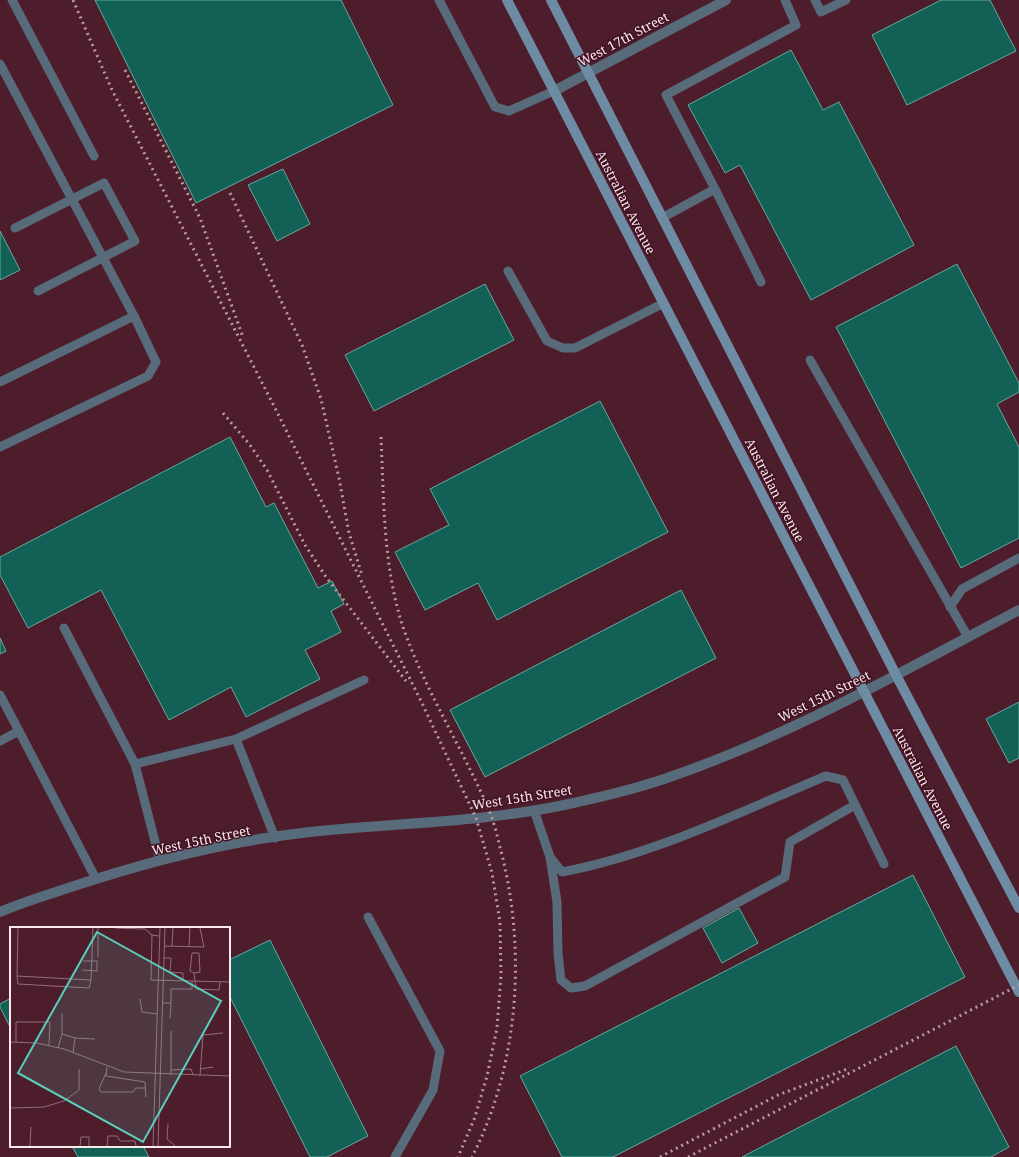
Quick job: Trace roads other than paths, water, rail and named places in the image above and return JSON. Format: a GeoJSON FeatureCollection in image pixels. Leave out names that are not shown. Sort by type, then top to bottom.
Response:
{"type":"FeatureCollection","features":[{"type":"Feature","properties":{"kind":"main road","name":"Australian Avenue"},"geometry":{"type":"LineString","coordinates":[[507,0],[1019,992]]}},
{"type":"Feature","properties":{"kind":"main road","name":"Australian Avenue"},"geometry":{"type":"LineString","coordinates":[[551,0],[896,675],[1019,908]]}},
{"type":"Feature","properties":{"kind":"street","name":"West 17th Street"},"geometry":{"type":"LineString","coordinates":[[554,91],[710,4],[726,0]]}},
{"type":"Feature","properties":{"kind":"street","name":"West 15th Street"},"geometry":{"type":"LineString","coordinates":[[0,912],[96,879],[202,850],[300,833],[476,818],[534,810],[564,805],[662,780],[746,748],[864,692],[1019,610]]}},
{"type":"Feature","properties":{"kind":"lane"},"geometry":{"type":"LineString","coordinates":[[12,0],[94,156]]}},
{"type":"Feature","properties":{"kind":"lane"},"geometry":{"type":"LineString","coordinates":[[439,0],[495,107],[509,111],[554,91]]}},
{"type":"Feature","properties":{"kind":"lane"},"geometry":{"type":"LineString","coordinates":[[761,282],[715,188],[666,95],[796,25],[785,0]]}},
{"type":"Feature","properties":{"kind":"lane"},"geometry":{"type":"LineString","coordinates":[[814,0],[821,12],[846,0]]}},
{"type":"Feature","properties":{"kind":"lane"},"geometry":{"type":"LineString","coordinates":[[0,64],[134,316],[156,362],[148,376],[0,448]]}},
{"type":"Feature","properties":{"kind":"lane"},"geometry":{"type":"LineString","coordinates":[[15,228],[104,183],[135,241],[38,290]]}},
{"type":"Feature","properties":{"kind":"lane"},"geometry":{"type":"LineString","coordinates":[[662,218],[715,188]]}},
{"type":"Feature","properties":{"kind":"lane"},"geometry":{"type":"LineString","coordinates":[[508,271],[547,341],[563,348],[575,348],[664,303]]}},
{"type":"Feature","properties":{"kind":"lane"},"geometry":{"type":"LineString","coordinates":[[0,382],[134,316]]}},
{"type":"Feature","properties":{"kind":"lane"},"geometry":{"type":"LineString","coordinates":[[810,360],[968,637]]}},
{"type":"Feature","properties":{"kind":"lane"},"geometry":{"type":"LineString","coordinates":[[950,607],[962,589],[1019,558]]}},
{"type":"Feature","properties":{"kind":"lane"},"geometry":{"type":"LineString","coordinates":[[64,628],[135,764],[160,861]]}},
{"type":"Feature","properties":{"kind":"lane"},"geometry":{"type":"LineString","coordinates":[[135,764],[236,738],[364,680]]}},
{"type":"Feature","properties":{"kind":"lane"},"geometry":{"type":"LineString","coordinates":[[0,695],[96,879]]}},
{"type":"Feature","properties":{"kind":"lane"},"geometry":{"type":"LineString","coordinates":[[0,741],[19,731]]}},
{"type":"Feature","properties":{"kind":"lane"},"geometry":{"type":"LineString","coordinates":[[236,738],[275,838]]}},
{"type":"Feature","properties":{"kind":"lane"},"geometry":{"type":"LineString","coordinates":[[550,857],[562,872],[591,867],[705,827],[826,776],[842,780],[884,864]]}},
{"type":"Feature","properties":{"kind":"lane"},"geometry":{"type":"LineString","coordinates":[[534,810],[550,857],[557,902],[558,953],[561,980],[571,988],[585,986],[785,877],[790,842],[855,805]]}},
{"type":"Feature","properties":{"kind":"lane"},"geometry":{"type":"LineString","coordinates":[[368,917],[440,1051],[433,1090],[395,1157]]}},
{"type":"Feature","properties":{"kind":"railway"},"geometry":{"type":"LineString","coordinates":[[73,0],[112,90],[275,408],[421,701],[476,818],[492,873],[500,922],[501,975],[497,1028],[487,1076],[475,1117],[458,1157]]}},
{"type":"Feature","properties":{"kind":"railway"},"geometry":{"type":"LineString","coordinates":[[125,70],[200,218],[243,337]]}},
{"type":"Feature","properties":{"kind":"railway"},"geometry":{"type":"LineString","coordinates":[[230,193],[302,345],[321,399],[339,478],[349,533],[362,575]]}},
{"type":"Feature","properties":{"kind":"railway"},"geometry":{"type":"LineString","coordinates":[[223,413],[250,445],[267,470],[305,545],[326,577],[406,681]]}},
{"type":"Feature","properties":{"kind":"railway"},"geometry":{"type":"LineString","coordinates":[[381,437],[388,557],[396,604],[412,651],[434,699],[470,768],[491,815],[503,859],[510,896],[514,934],[515,972],[513,1011],[508,1049],[499,1086],[487,1122],[472,1157]]}},
{"type":"Feature","properties":{"kind":"railway"},"geometry":{"type":"LineString","coordinates":[[688,1157],[1019,985]]}},
{"type":"Feature","properties":{"kind":"railway"},"geometry":{"type":"LineString","coordinates":[[660,1157],[778,1095],[850,1068]]}}]}
